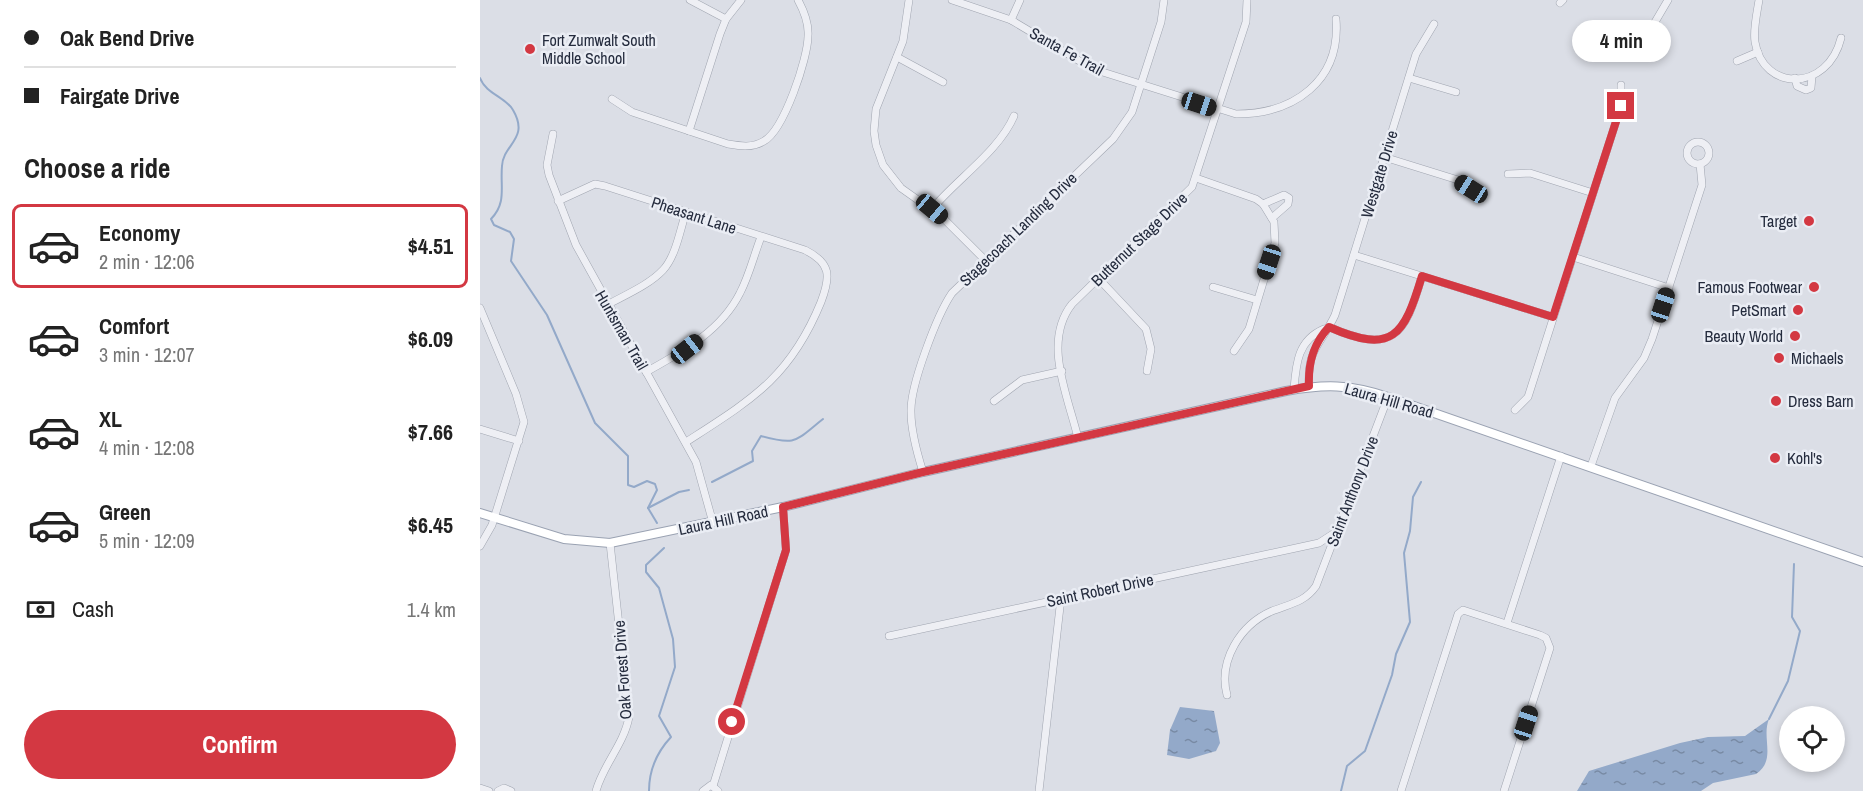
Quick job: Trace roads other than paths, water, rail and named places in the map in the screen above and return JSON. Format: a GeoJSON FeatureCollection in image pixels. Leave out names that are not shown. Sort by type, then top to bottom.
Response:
{"type":"FeatureCollection","features":[{"type":"Feature","properties":{"kind":"main road","name":"Laura Hill Road"},"geometry":{"type":"LineString","coordinates":[[480,513],[564,539],[610,543],[713,523],[923,472],[1294,389],[1309,386],[1345,386],[1388,397],[1863,562]]}},
{"type":"Feature","properties":{"kind":"street"},"geometry":{"type":"LineString","coordinates":[[690,0],[726,19]]}},
{"type":"Feature","properties":{"kind":"street"},"geometry":{"type":"LineString","coordinates":[[689,130],[726,19],[741,0]]}},
{"type":"Feature","properties":{"kind":"street"},"geometry":{"type":"LineString","coordinates":[[612,99],[632,112],[741,146],[764,141],[777,130],[786,113],[808,37],[798,0]]}},
{"type":"Feature","properties":{"kind":"street"},"geometry":{"type":"LineString","coordinates":[[909,0],[904,34],[876,109],[874,138],[890,176],[901,188],[932,209],[985,260]]}},
{"type":"Feature","properties":{"kind":"street","name":"Santa Fe Trail"},"geometry":{"type":"LineString","coordinates":[[952,0],[1011,20],[1093,69],[1236,114],[1266,112],[1303,96],[1320,79],[1334,53],[1337,41],[1336,19]]}},
{"type":"Feature","properties":{"kind":"street"},"geometry":{"type":"LineString","coordinates":[[1011,20],[1020,0]]}},
{"type":"Feature","properties":{"kind":"street","name":"Stagecoach Landing Drive"},"geometry":{"type":"LineString","coordinates":[[923,472],[910,411],[939,314],[952,293],[1113,139],[1132,112],[1161,22],[1164,0]]}},
{"type":"Feature","properties":{"kind":"street","name":"Butternut Stage Drive"},"geometry":{"type":"LineString","coordinates":[[1078,438],[1057,348],[1060,324],[1072,304],[1180,201],[1196,178],[1246,22],[1247,0]]}},
{"type":"Feature","properties":{"kind":"street"},"geometry":{"type":"LineString","coordinates":[[1648,34],[1668,0]]}},
{"type":"Feature","properties":{"kind":"street"},"geometry":{"type":"LineString","coordinates":[[1759,0],[1754,33],[1758,52],[1773,72],[1795,78],[1812,76],[1830,64],[1837,53],[1841,38]]}},
{"type":"Feature","properties":{"kind":"street","name":"Westgate Drive"},"geometry":{"type":"LineString","coordinates":[[1309,386],[1308,368],[1313,352],[1317,342],[1329,327],[1420,45],[1434,24]]}},
{"type":"Feature","properties":{"kind":"street"},"geometry":{"type":"LineString","coordinates":[[1737,61],[1758,52]]}},
{"type":"Feature","properties":{"kind":"street"},"geometry":{"type":"LineString","coordinates":[[897,57],[943,82]]}},
{"type":"Feature","properties":{"kind":"street"},"geometry":{"type":"LineString","coordinates":[[1795,78],[1797,86],[1806,90],[1811,88],[1812,76]]}},
{"type":"Feature","properties":{"kind":"street"},"geometry":{"type":"LineString","coordinates":[[1410,78],[1456,92]]}},
{"type":"Feature","properties":{"kind":"street"},"geometry":{"type":"LineString","coordinates":[[1515,410],[1528,397],[1621,106],[1621,85]]}},
{"type":"Feature","properties":{"kind":"street"},"geometry":{"type":"LineString","coordinates":[[932,209],[963,174],[1002,140],[1014,116]]}},
{"type":"Feature","properties":{"kind":"street","name":"Huntsman Trail"},"geometry":{"type":"LineString","coordinates":[[554,134],[547,165],[558,201],[576,245],[607,305],[686,442],[700,474],[713,523]]}},
{"type":"Feature","properties":{"kind":"street"},"geometry":{"type":"LineString","coordinates":[[1384,157],[1458,180],[1471,189]]}},
{"type":"Feature","properties":{"kind":"street"},"geometry":{"type":"LineString","coordinates":[[1590,466],[1615,398],[1646,354],[1701,185],[1700,164]]}},
{"type":"Feature","properties":{"kind":"street"},"geometry":{"type":"LineString","coordinates":[[1508,174],[1530,173],[1593,193]]}},
{"type":"Feature","properties":{"kind":"street"},"geometry":{"type":"LineString","coordinates":[[1196,178],[1243,193],[1263,204],[1272,218],[1276,232],[1275,243],[1244,340],[1234,351]]}},
{"type":"Feature","properties":{"kind":"street","name":"Pheasant Lane"},"geometry":{"type":"LineString","coordinates":[[558,201],[595,184],[805,250],[818,256],[826,267],[827,281],[823,296],[810,329],[789,362],[747,403],[686,442]]}},
{"type":"Feature","properties":{"kind":"street"},"geometry":{"type":"LineString","coordinates":[[1263,204],[1276,196],[1284,195],[1289,198],[1288,204],[1272,218]]}},
{"type":"Feature","properties":{"kind":"street"},"geometry":{"type":"LineString","coordinates":[[607,305],[651,280],[664,269],[672,256],[686,212]]}},
{"type":"Feature","properties":{"kind":"street"},"geometry":{"type":"LineString","coordinates":[[646,372],[687,349],[715,328],[742,291],[761,237]]}},
{"type":"Feature","properties":{"kind":"street"},"geometry":{"type":"LineString","coordinates":[[1354,255],[1553,317]]}},
{"type":"Feature","properties":{"kind":"street"},"geometry":{"type":"LineString","coordinates":[[1573,257],[1669,288]]}},
{"type":"Feature","properties":{"kind":"street"},"geometry":{"type":"LineString","coordinates":[[1294,389],[1296,367],[1302,346],[1310,336],[1329,327],[1368,341],[1394,334],[1401,329],[1411,313],[1422,276]]}},
{"type":"Feature","properties":{"kind":"street"},"geometry":{"type":"LineString","coordinates":[[1099,279],[1146,329],[1151,349],[1147,371]]}},
{"type":"Feature","properties":{"kind":"street"},"geometry":{"type":"LineString","coordinates":[[1213,288],[1257,300]]}},
{"type":"Feature","properties":{"kind":"street"},"geometry":{"type":"LineString","coordinates":[[480,308],[483,322],[524,417],[524,429],[495,518],[490,532],[480,546]]}},
{"type":"Feature","properties":{"kind":"street"},"geometry":{"type":"LineString","coordinates":[[994,401],[1022,380],[1062,371]]}},
{"type":"Feature","properties":{"kind":"street","name":"Saint Anthony Drive"},"geometry":{"type":"LineString","coordinates":[[1227,695],[1223,673],[1227,659],[1240,636],[1261,618],[1305,598],[1316,586],[1388,397]]}},
{"type":"Feature","properties":{"kind":"street"},"geometry":{"type":"LineString","coordinates":[[480,429],[519,441]]}},
{"type":"Feature","properties":{"kind":"street"},"geometry":{"type":"LineString","coordinates":[[1507,623],[1561,456]]}},
{"type":"Feature","properties":{"kind":"street"},"geometry":{"type":"LineString","coordinates":[[703,791],[715,788],[786,550],[783,507]]}},
{"type":"Feature","properties":{"kind":"street","name":"Saint Robert Drive"},"geometry":{"type":"LineString","coordinates":[[889,636],[1311,545],[1328,539],[1336,532]]}},
{"type":"Feature","properties":{"kind":"street","name":"Oak Forest Drive"},"geometry":{"type":"LineString","coordinates":[[596,791],[606,765],[625,732],[628,717],[610,543]]}},
{"type":"Feature","properties":{"kind":"street"},"geometry":{"type":"LineString","coordinates":[[1311,545],[1322,550],[1324,564]]}},
{"type":"Feature","properties":{"kind":"street"},"geometry":{"type":"LineString","coordinates":[[1040,791],[1061,598]]}},
{"type":"Feature","properties":{"kind":"street"},"geometry":{"type":"LineString","coordinates":[[1401,791],[1458,614],[1467,610],[1546,638],[1550,648],[1504,791]]}},
{"type":"Feature","properties":{"kind":"street"},"geometry":{"type":"LineString","coordinates":[[480,788],[489,791]]}},
{"type":"Feature","properties":{"kind":"street"},"geometry":{"type":"LineString","coordinates":[[498,791],[504,788],[511,791]]}},
{"type":"Feature","properties":{"kind":"water"},"geometry":{"type":"Polygon","coordinates":[[[1180,707],[1214,711],[1220,743],[1216,751],[1189,759],[1167,755],[1170,730],[1180,707]]]}},
{"type":"Feature","properties":{"kind":"water"},"geometry":{"type":"Polygon","coordinates":[[[1769,719],[1766,762],[1756,774],[1713,783],[1701,791],[1577,791],[1589,771],[1680,743],[1708,737],[1745,736],[1769,719]]]}},
{"type":"Feature","properties":{"kind":"waterway"},"geometry":{"type":"LineString","coordinates":[[480,78],[487,88],[510,106],[519,128],[503,158],[501,200],[491,219],[494,225],[510,232],[514,239],[511,261],[547,315],[595,423],[628,456],[628,485],[634,487],[647,481],[655,484],[657,490],[648,508]]}},
{"type":"Feature","properties":{"kind":"waterway"},"geometry":{"type":"LineString","coordinates":[[712,482],[753,461],[752,451],[761,436],[782,441],[795,440],[823,419]]}},
{"type":"Feature","properties":{"kind":"waterway"},"geometry":{"type":"LineString","coordinates":[[1341,791],[1347,766],[1365,751],[1392,675],[1396,654],[1410,622],[1404,553],[1410,531],[1413,497],[1421,482]]}},
{"type":"Feature","properties":{"kind":"waterway"},"geometry":{"type":"LineString","coordinates":[[648,508],[679,492],[689,490]]}},
{"type":"Feature","properties":{"kind":"waterway"},"geometry":{"type":"LineString","coordinates":[[648,508],[657,523]]}},
{"type":"Feature","properties":{"kind":"waterway"},"geometry":{"type":"LineString","coordinates":[[649,791],[650,776],[655,762],[671,737],[659,716],[675,667],[673,639],[659,588],[646,572],[646,565],[664,548]]}},
{"type":"Feature","properties":{"kind":"waterway"},"geometry":{"type":"LineString","coordinates":[[1769,719],[1788,681],[1800,631],[1792,617],[1794,564]]}},
{"type":"Feature","properties":{"kind":"place","name":"Fort Zumwalt South Middle School"},"geometry":{"type":"Point","coordinates":[530,49]}},
{"type":"Feature","properties":{"kind":"place","name":"Target"},"geometry":{"type":"Point","coordinates":[1809,221]}},
{"type":"Feature","properties":{"kind":"place","name":"Famous Footwear"},"geometry":{"type":"Point","coordinates":[1814,287]}},
{"type":"Feature","properties":{"kind":"place","name":"PetSmart"},"geometry":{"type":"Point","coordinates":[1798,310]}},
{"type":"Feature","properties":{"kind":"place","name":"Beauty World"},"geometry":{"type":"Point","coordinates":[1795,336]}},
{"type":"Feature","properties":{"kind":"place","name":"Michaels"},"geometry":{"type":"Point","coordinates":[1779,358]}},
{"type":"Feature","properties":{"kind":"place","name":"Dress Barn"},"geometry":{"type":"Point","coordinates":[1776,401]}},
{"type":"Feature","properties":{"kind":"place","name":"Kohl's"},"geometry":{"type":"Point","coordinates":[1775,458]}}]}
